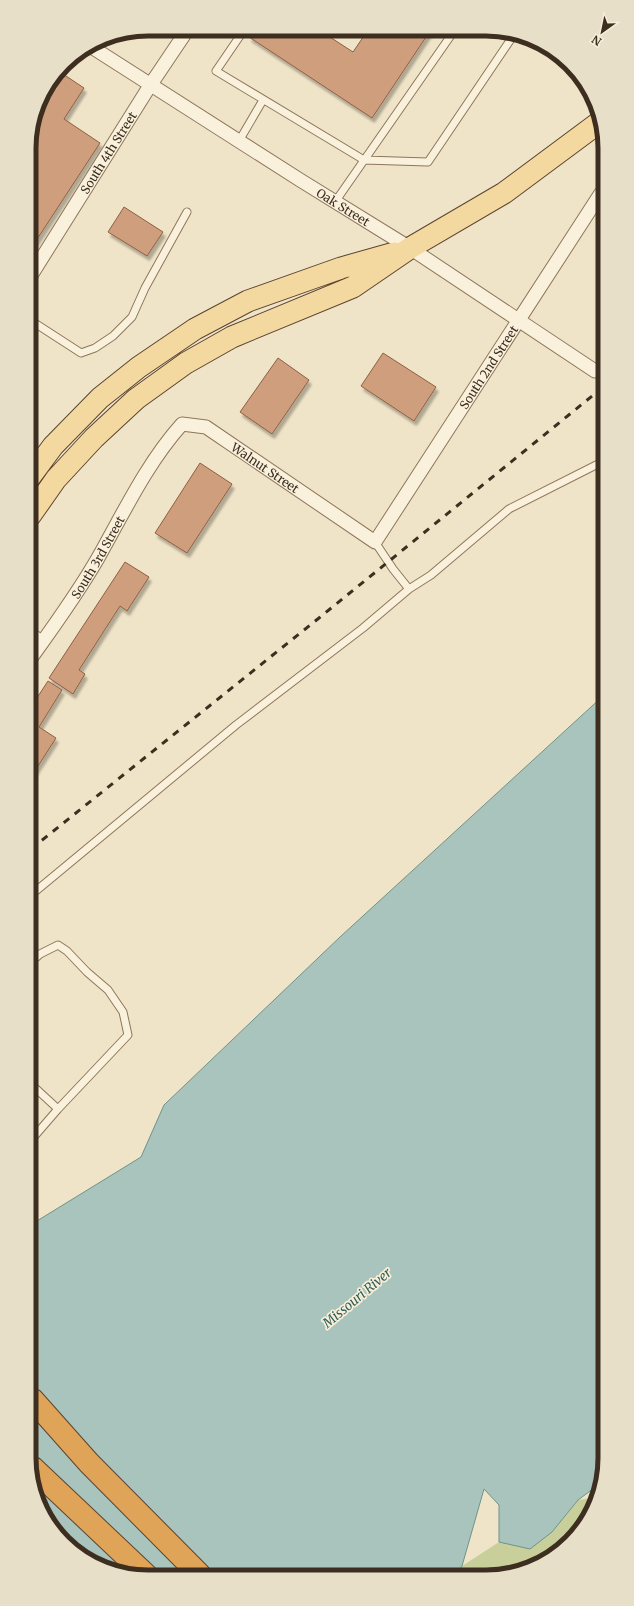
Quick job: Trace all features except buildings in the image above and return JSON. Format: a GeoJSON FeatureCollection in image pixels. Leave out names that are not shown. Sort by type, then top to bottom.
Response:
{"type":"FeatureCollection","features":[{"type":"Feature","properties":{"kind":"highway"},"geometry":{"type":"LineString","coordinates":[[36,1403],[90,1463],[194,1570]]}},
{"type":"Feature","properties":{"kind":"highway"},"geometry":{"type":"LineString","coordinates":[[37,1472],[141,1570]]}},
{"type":"Feature","properties":{"kind":"main road"},"geometry":{"type":"LineString","coordinates":[[36,507],[56,479],[94,438],[136,399],[173,372],[232,337],[353,287],[410,248],[504,193],[595,125]]}},
{"type":"Feature","properties":{"kind":"main road"},"geometry":{"type":"LineString","coordinates":[[36,469],[54,446],[100,398],[139,367],[195,329],[248,301],[341,268],[410,248]]}},
{"type":"Feature","properties":{"kind":"street","name":"South 4th Street"},"geometry":{"type":"LineString","coordinates":[[36,267],[151,84],[183,36]]}},
{"type":"Feature","properties":{"kind":"street","name":"Oak Street"},"geometry":{"type":"LineString","coordinates":[[96,50],[410,248],[595,371]]}},
{"type":"Feature","properties":{"kind":"street","name":"South 2nd Street"},"geometry":{"type":"LineString","coordinates":[[375,542],[598,198]]}},
{"type":"Feature","properties":{"kind":"street","name":"Walnut Street"},"geometry":{"type":"LineString","coordinates":[[160,452],[182,424],[206,426],[375,542]]}},
{"type":"Feature","properties":{"kind":"street","name":"South 3rd Street"},"geometry":{"type":"LineString","coordinates":[[36,651],[63,613],[98,559],[126,508],[160,452]]}},
{"type":"Feature","properties":{"kind":"street"},"geometry":{"type":"LineString","coordinates":[[36,638],[42,642]]}},
{"type":"Feature","properties":{"kind":"lane"},"geometry":{"type":"LineString","coordinates":[[240,36],[216,71],[364,160],[428,162],[511,39]]}},
{"type":"Feature","properties":{"kind":"lane"},"geometry":{"type":"LineString","coordinates":[[335,202],[451,36]]}},
{"type":"Feature","properties":{"kind":"lane"},"geometry":{"type":"LineString","coordinates":[[239,141],[263,100]]}},
{"type":"Feature","properties":{"kind":"lane"},"geometry":{"type":"LineString","coordinates":[[36,324],[82,353],[95,348],[113,336],[132,317],[145,288],[187,212]]}},
{"type":"Feature","properties":{"kind":"lane"},"geometry":{"type":"LineString","coordinates":[[36,890],[236,725],[363,628],[409,588],[431,575],[509,509],[598,464]]}},
{"type":"Feature","properties":{"kind":"lane"},"geometry":{"type":"LineString","coordinates":[[375,542],[393,569],[409,588]]}},
{"type":"Feature","properties":{"kind":"lane"},"geometry":{"type":"LineString","coordinates":[[36,958],[58,945],[67,951],[87,972],[108,990],[123,1012],[128,1035],[36,1134]]}},
{"type":"Feature","properties":{"kind":"lane"},"geometry":{"type":"LineString","coordinates":[[36,1089],[58,1109]]}},
{"type":"Feature","properties":{"kind":"green space"},"geometry":{"type":"Polygon","coordinates":[[[590,1498],[583,1514],[570,1532],[554,1547],[542,1555],[515,1566],[500,1569],[459,1570],[462,1566],[499,1542],[530,1548],[552,1532],[578,1500],[590,1498]]]}},
{"type":"Feature","properties":{"kind":"water","name":"Missouri River"},"geometry":{"type":"Polygon","coordinates":[[[598,701],[598,1465],[593,1489],[578,1500],[552,1532],[530,1549],[499,1542],[499,1505],[484,1489],[462,1566],[459,1570],[141,1570],[112,1564],[86,1551],[64,1532],[51,1514],[40,1487],[36,1458],[36,1222],[141,1157],[164,1105],[340,937],[598,701]]]}},
{"type":"Feature","properties":{"kind":"railway"},"geometry":{"type":"LineString","coordinates":[[36,845],[598,391]]}}]}
